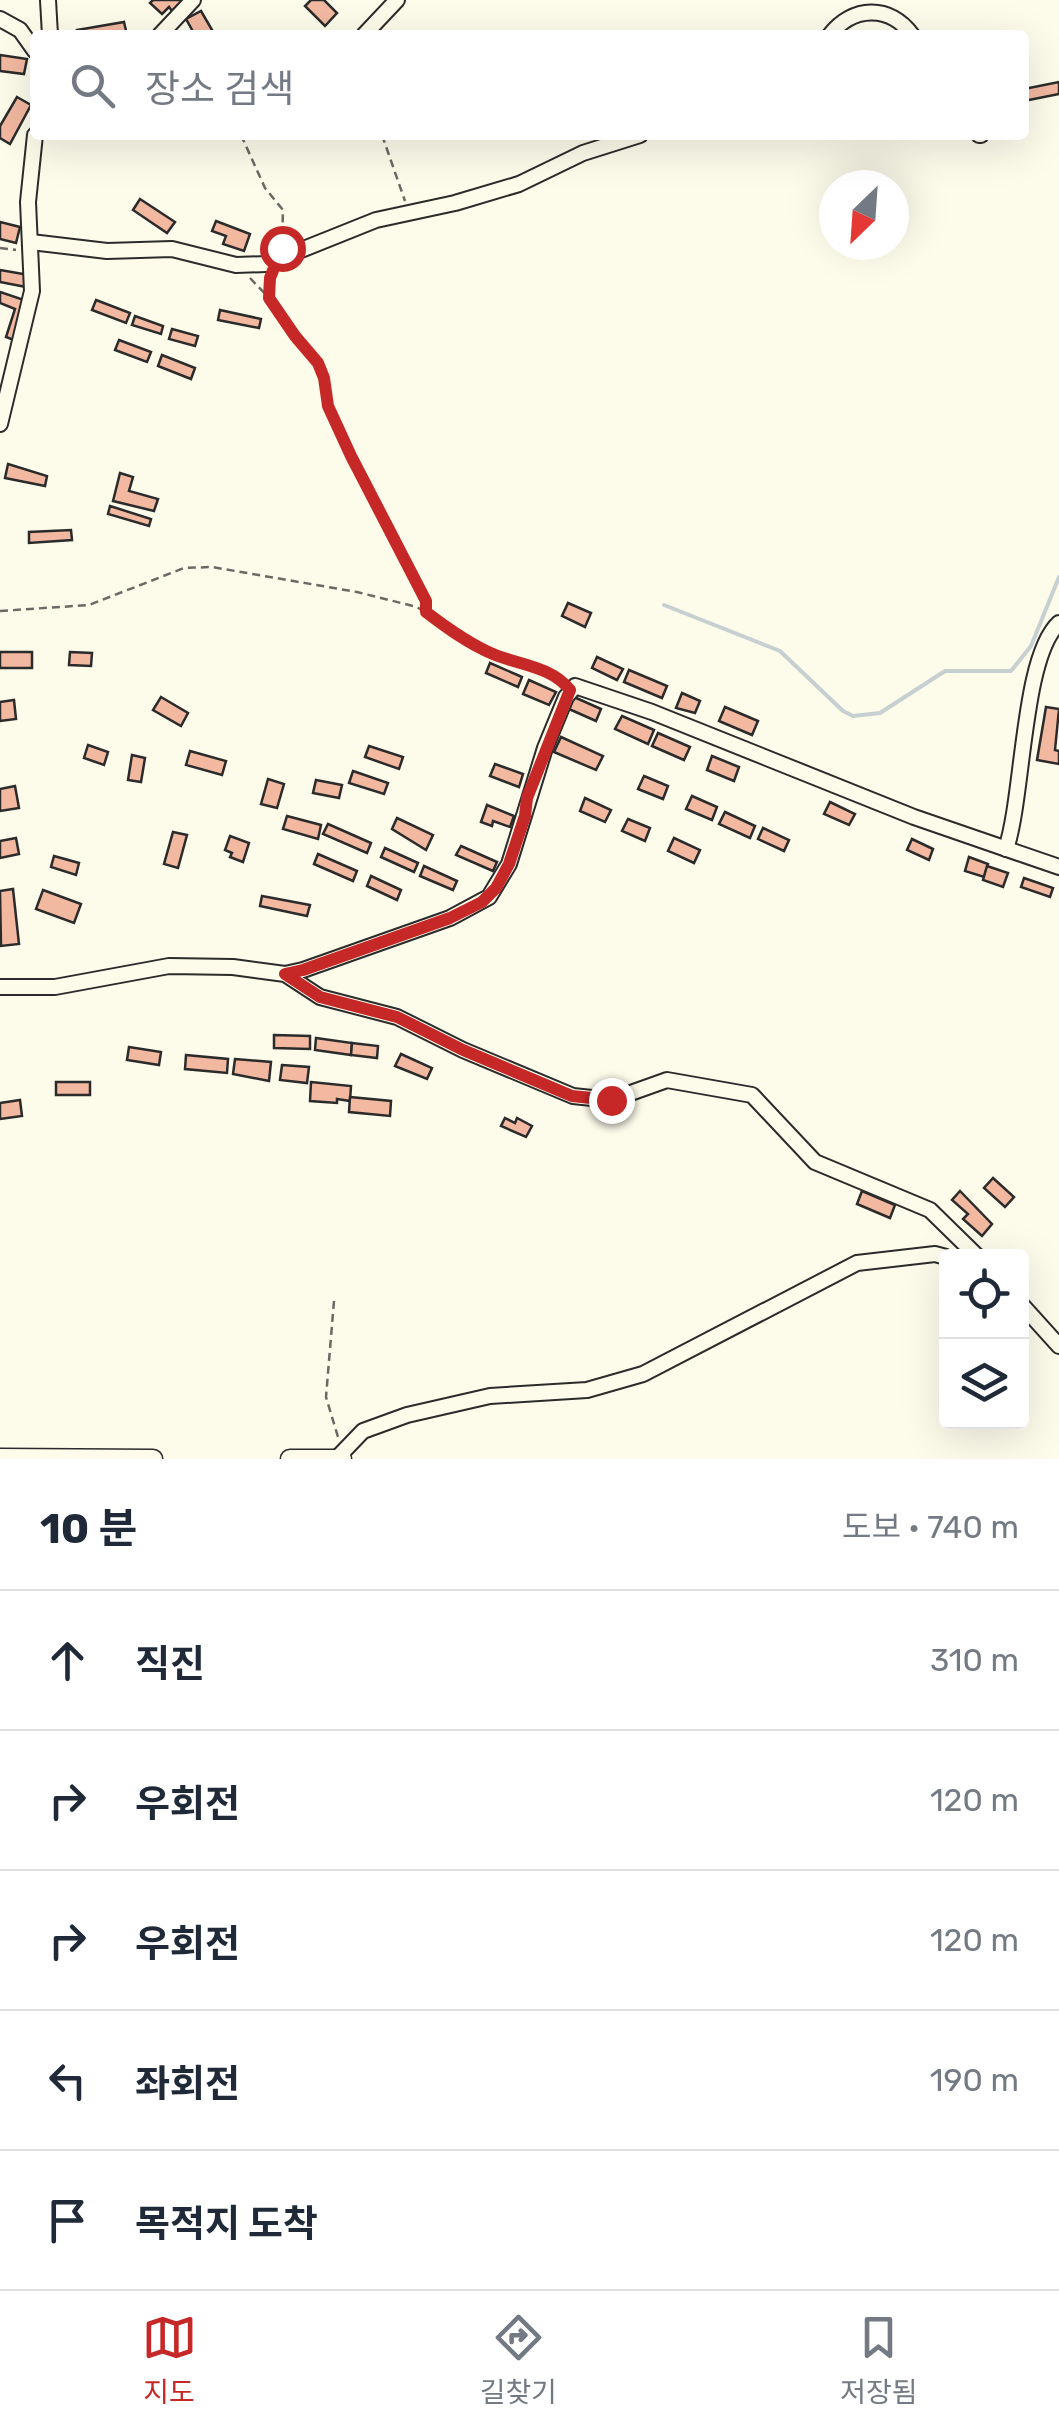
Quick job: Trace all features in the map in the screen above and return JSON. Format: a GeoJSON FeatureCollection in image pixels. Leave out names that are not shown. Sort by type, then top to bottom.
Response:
{"type":"FeatureCollection","features":[{"type":"Feature","properties":{"kind":"main road"},"geometry":{"type":"LineString","coordinates":[[0,1458],[153,1459]]}},
{"type":"Feature","properties":{"kind":"main road"},"geometry":{"type":"LineString","coordinates":[[290,1459],[340,1459]]}},
{"type":"Feature","properties":{"kind":"street"},"geometry":{"type":"LineString","coordinates":[[48,0],[50,30]]}},
{"type":"Feature","properties":{"kind":"street"},"geometry":{"type":"LineString","coordinates":[[165,30],[193,0]]}},
{"type":"Feature","properties":{"kind":"street"},"geometry":{"type":"LineString","coordinates":[[369,30],[397,0]]}},
{"type":"Feature","properties":{"kind":"street"},"geometry":{"type":"LineString","coordinates":[[835,30],[848,16],[866,12],[897,19],[907,30]]}},
{"type":"Feature","properties":{"kind":"street"},"geometry":{"type":"LineString","coordinates":[[0,19],[20,30],[30,43]]}},
{"type":"Feature","properties":{"kind":"street"},"geometry":{"type":"LineString","coordinates":[[0,424],[28,315],[33,270],[29,171],[34,140]]}},
{"type":"Feature","properties":{"kind":"street"},"geometry":{"type":"LineString","coordinates":[[31,242],[107,251],[172,249],[236,264],[266,264],[346,230],[455,204],[518,184],[622,140]]}},
{"type":"Feature","properties":{"kind":"street"},"geometry":{"type":"LineString","coordinates":[[1006,849],[1020,793],[1033,685],[1044,645],[1059,623]]}},
{"type":"Feature","properties":{"kind":"street"},"geometry":{"type":"LineString","coordinates":[[0,987],[55,987],[169,966],[233,966],[285,974],[450,918],[489,897],[509,864],[527,798],[570,690],[580,686],[767,761],[1059,867]]}},
{"type":"Feature","properties":{"kind":"street"},"geometry":{"type":"LineString","coordinates":[[285,974],[320,997],[397,1017],[572,1096],[611,1100],[667,1080],[752,1095],[815,1162],[930,1210],[970,1249]]}},
{"type":"Feature","properties":{"kind":"street"},"geometry":{"type":"LineString","coordinates":[[340,1459],[364,1431],[407,1414],[490,1396],[587,1390],[644,1374],[857,1263],[939,1255]]}},
{"type":"Feature","properties":{"kind":"street"},"geometry":{"type":"LineString","coordinates":[[1029,1313],[1059,1346]]}},
{"type":"Feature","properties":{"kind":"path"},"geometry":{"type":"LineString","coordinates":[[243,140],[265,188],[283,210],[280,257],[270,278],[269,298]]}},
{"type":"Feature","properties":{"kind":"path"},"geometry":{"type":"LineString","coordinates":[[384,140],[409,212]]}},
{"type":"Feature","properties":{"kind":"path"},"geometry":{"type":"LineString","coordinates":[[236,264],[269,298],[318,363],[335,421],[426,601],[426,612]]}},
{"type":"Feature","properties":{"kind":"path"},"geometry":{"type":"LineString","coordinates":[[0,611],[89,605],[170,572],[196,566],[400,602],[426,612],[474,645],[563,680],[570,690]]}},
{"type":"Feature","properties":{"kind":"path"},"geometry":{"type":"LineString","coordinates":[[334,1301],[326,1397],[330,1420],[338,1434],[340,1459]]}},
{"type":"Feature","properties":{"kind":"building"},"geometry":{"type":"Polygon","coordinates":[[[183,0],[172,11],[169,7],[162,14],[150,3],[183,0]]]}},
{"type":"Feature","properties":{"kind":"building"},"geometry":{"type":"Polygon","coordinates":[[[311,0],[324,0],[337,13],[325,26],[305,6],[311,0]]]}},
{"type":"Feature","properties":{"kind":"building"},"geometry":{"type":"Polygon","coordinates":[[[201,11],[212,30],[192,30],[186,19],[201,11]]]}},
{"type":"Feature","properties":{"kind":"building"},"geometry":{"type":"Polygon","coordinates":[[[124,22],[126,30],[77,30],[124,22]]]}},
{"type":"Feature","properties":{"kind":"building"},"geometry":{"type":"Polygon","coordinates":[[[0,55],[27,59],[24,74],[0,71],[0,55]]]}},
{"type":"Feature","properties":{"kind":"building"},"geometry":{"type":"Polygon","coordinates":[[[1059,82],[1059,94],[1029,100],[1029,88],[1059,82]]]}},
{"type":"Feature","properties":{"kind":"building"},"geometry":{"type":"Polygon","coordinates":[[[17,97],[30,104],[10,144],[0,138],[0,126],[17,97]]]}},
{"type":"Feature","properties":{"kind":"building"},"geometry":{"type":"Polygon","coordinates":[[[140,199],[175,222],[167,233],[133,210],[140,199]]]}},
{"type":"Feature","properties":{"kind":"building"},"geometry":{"type":"Polygon","coordinates":[[[216,221],[250,234],[244,251],[223,244],[226,236],[212,231],[216,221]]]}},
{"type":"Feature","properties":{"kind":"building"},"geometry":{"type":"Polygon","coordinates":[[[0,222],[20,227],[16,243],[0,239],[0,222]]]}},
{"type":"Feature","properties":{"kind":"building"},"geometry":{"type":"Polygon","coordinates":[[[0,270],[29,275],[26,287],[0,282],[0,270]]]}},
{"type":"Feature","properties":{"kind":"building"},"geometry":{"type":"Polygon","coordinates":[[[0,292],[27,301],[14,340],[6,337],[15,309],[0,303],[0,292]]]}},
{"type":"Feature","properties":{"kind":"building"},"geometry":{"type":"Polygon","coordinates":[[[96,300],[130,313],[126,323],[92,310],[96,300]]]}},
{"type":"Feature","properties":{"kind":"building"},"geometry":{"type":"Polygon","coordinates":[[[220,310],[261,319],[259,328],[218,320],[220,310]]]}},
{"type":"Feature","properties":{"kind":"building"},"geometry":{"type":"Polygon","coordinates":[[[135,316],[163,326],[161,334],[132,325],[135,316]]]}},
{"type":"Feature","properties":{"kind":"building"},"geometry":{"type":"Polygon","coordinates":[[[172,329],[198,336],[195,346],[169,339],[172,329]]]}},
{"type":"Feature","properties":{"kind":"building"},"geometry":{"type":"Polygon","coordinates":[[[119,340],[151,352],[147,362],[115,350],[119,340]]]}},
{"type":"Feature","properties":{"kind":"building"},"geometry":{"type":"Polygon","coordinates":[[[162,355],[195,368],[191,379],[158,366],[162,355]]]}},
{"type":"Feature","properties":{"kind":"building"},"geometry":{"type":"Polygon","coordinates":[[[8,464],[47,476],[45,486],[5,478],[8,464]]]}},
{"type":"Feature","properties":{"kind":"building"},"geometry":{"type":"Polygon","coordinates":[[[120,473],[133,477],[129,491],[158,499],[154,511],[113,501],[120,473]]]}},
{"type":"Feature","properties":{"kind":"building"},"geometry":{"type":"Polygon","coordinates":[[[110,506],[151,519],[149,526],[108,514],[110,506]]]}},
{"type":"Feature","properties":{"kind":"building"},"geometry":{"type":"Polygon","coordinates":[[[71,530],[72,540],[29,543],[29,532],[71,530]]]}},
{"type":"Feature","properties":{"kind":"building"},"geometry":{"type":"Polygon","coordinates":[[[568,603],[591,613],[585,627],[562,616],[568,603]]]}},
{"type":"Feature","properties":{"kind":"building"},"geometry":{"type":"Polygon","coordinates":[[[0,652],[32,652],[32,668],[0,668],[0,652]]]}},
{"type":"Feature","properties":{"kind":"building"},"geometry":{"type":"Polygon","coordinates":[[[70,652],[92,653],[91,666],[69,665],[70,652]]]}},
{"type":"Feature","properties":{"kind":"building"},"geometry":{"type":"Polygon","coordinates":[[[597,657],[623,669],[617,680],[592,668],[597,657]]]}},
{"type":"Feature","properties":{"kind":"building"},"geometry":{"type":"Polygon","coordinates":[[[490,663],[522,677],[518,687],[486,673],[490,663]]]}},
{"type":"Feature","properties":{"kind":"building"},"geometry":{"type":"Polygon","coordinates":[[[629,670],[667,686],[662,698],[624,682],[629,670]]]}},
{"type":"Feature","properties":{"kind":"building"},"geometry":{"type":"Polygon","coordinates":[[[529,680],[556,692],[549,705],[523,694],[529,680]]]}},
{"type":"Feature","properties":{"kind":"building"},"geometry":{"type":"Polygon","coordinates":[[[682,693],[700,701],[695,713],[676,708],[682,693]]]}},
{"type":"Feature","properties":{"kind":"building"},"geometry":{"type":"Polygon","coordinates":[[[161,697],[188,713],[181,726],[153,710],[161,697]]]}},
{"type":"Feature","properties":{"kind":"building"},"geometry":{"type":"Polygon","coordinates":[[[574,697],[601,709],[596,721],[569,709],[574,697]]]}},
{"type":"Feature","properties":{"kind":"building"},"geometry":{"type":"Polygon","coordinates":[[[14,700],[16,719],[0,721],[0,702],[14,700]]]}},
{"type":"Feature","properties":{"kind":"building"},"geometry":{"type":"Polygon","coordinates":[[[725,707],[758,721],[752,735],[719,721],[725,707]]]}},
{"type":"Feature","properties":{"kind":"building"},"geometry":{"type":"Polygon","coordinates":[[[1046,707],[1059,709],[1055,750],[1059,751],[1059,764],[1037,760],[1046,707]]]}},
{"type":"Feature","properties":{"kind":"building"},"geometry":{"type":"Polygon","coordinates":[[[622,716],[654,730],[648,744],[615,729],[622,716]]]}},
{"type":"Feature","properties":{"kind":"building"},"geometry":{"type":"Polygon","coordinates":[[[658,733],[690,747],[684,760],[652,746],[658,733]]]}},
{"type":"Feature","properties":{"kind":"building"},"geometry":{"type":"Polygon","coordinates":[[[561,737],[603,756],[596,770],[554,752],[561,737]]]}},
{"type":"Feature","properties":{"kind":"building"},"geometry":{"type":"Polygon","coordinates":[[[88,745],[108,752],[104,765],[84,758],[88,745]]]}},
{"type":"Feature","properties":{"kind":"building"},"geometry":{"type":"Polygon","coordinates":[[[369,746],[403,757],[399,769],[365,757],[369,746]]]}},
{"type":"Feature","properties":{"kind":"building"},"geometry":{"type":"Polygon","coordinates":[[[190,751],[226,761],[222,775],[186,765],[190,751]]]}},
{"type":"Feature","properties":{"kind":"building"},"geometry":{"type":"Polygon","coordinates":[[[132,755],[145,758],[141,782],[128,780],[132,755]]]}},
{"type":"Feature","properties":{"kind":"building"},"geometry":{"type":"Polygon","coordinates":[[[712,756],[739,767],[734,781],[707,770],[712,756]]]}},
{"type":"Feature","properties":{"kind":"building"},"geometry":{"type":"Polygon","coordinates":[[[495,764],[523,774],[519,787],[490,776],[495,764]]]}},
{"type":"Feature","properties":{"kind":"building"},"geometry":{"type":"Polygon","coordinates":[[[353,771],[388,783],[384,794],[349,783],[353,771]]]}},
{"type":"Feature","properties":{"kind":"building"},"geometry":{"type":"Polygon","coordinates":[[[644,776],[668,786],[663,799],[638,789],[644,776]]]}},
{"type":"Feature","properties":{"kind":"building"},"geometry":{"type":"Polygon","coordinates":[[[268,779],[284,784],[277,808],[261,804],[268,779]]]}},
{"type":"Feature","properties":{"kind":"building"},"geometry":{"type":"Polygon","coordinates":[[[316,780],[342,785],[339,798],[313,793],[316,780]]]}},
{"type":"Feature","properties":{"kind":"building"},"geometry":{"type":"Polygon","coordinates":[[[15,786],[19,808],[0,811],[0,789],[15,786]]]}},
{"type":"Feature","properties":{"kind":"building"},"geometry":{"type":"Polygon","coordinates":[[[692,796],[717,807],[712,820],[686,809],[692,796]]]}},
{"type":"Feature","properties":{"kind":"building"},"geometry":{"type":"Polygon","coordinates":[[[585,798],[611,810],[605,822],[580,811],[585,798]]]}},
{"type":"Feature","properties":{"kind":"building"},"geometry":{"type":"Polygon","coordinates":[[[830,802],[855,814],[849,825],[824,814],[830,802]]]}},
{"type":"Feature","properties":{"kind":"building"},"geometry":{"type":"Polygon","coordinates":[[[487,805],[514,816],[510,827],[493,821],[492,826],[481,822],[487,805]]]}},
{"type":"Feature","properties":{"kind":"building"},"geometry":{"type":"Polygon","coordinates":[[[725,812],[755,826],[750,838],[719,824],[725,812]]]}},
{"type":"Feature","properties":{"kind":"building"},"geometry":{"type":"Polygon","coordinates":[[[287,816],[321,825],[318,839],[283,829],[287,816]]]}},
{"type":"Feature","properties":{"kind":"building"},"geometry":{"type":"Polygon","coordinates":[[[397,818],[433,835],[426,850],[392,829],[397,818]]]}},
{"type":"Feature","properties":{"kind":"building"},"geometry":{"type":"Polygon","coordinates":[[[628,819],[650,828],[645,841],[622,831],[628,819]]]}},
{"type":"Feature","properties":{"kind":"building"},"geometry":{"type":"Polygon","coordinates":[[[328,824],[371,843],[367,853],[323,834],[328,824]]]}},
{"type":"Feature","properties":{"kind":"building"},"geometry":{"type":"Polygon","coordinates":[[[763,828],[789,840],[784,851],[758,839],[763,828]]]}},
{"type":"Feature","properties":{"kind":"building"},"geometry":{"type":"Polygon","coordinates":[[[173,832],[187,835],[178,868],[164,864],[173,832]]]}},
{"type":"Feature","properties":{"kind":"building"},"geometry":{"type":"Polygon","coordinates":[[[230,836],[249,843],[243,862],[230,857],[232,853],[225,850],[230,836]]]}},
{"type":"Feature","properties":{"kind":"building"},"geometry":{"type":"Polygon","coordinates":[[[16,838],[19,854],[0,858],[0,841],[16,838]]]}},
{"type":"Feature","properties":{"kind":"building"},"geometry":{"type":"Polygon","coordinates":[[[674,838],[700,850],[694,863],[668,851],[674,838]]]}},
{"type":"Feature","properties":{"kind":"building"},"geometry":{"type":"Polygon","coordinates":[[[912,839],[933,849],[929,860],[907,850],[912,839]]]}},
{"type":"Feature","properties":{"kind":"building"},"geometry":{"type":"Polygon","coordinates":[[[461,846],[497,862],[493,871],[456,855],[461,846]]]}},
{"type":"Feature","properties":{"kind":"building"},"geometry":{"type":"Polygon","coordinates":[[[385,848],[418,863],[414,872],[381,857],[385,848]]]}},
{"type":"Feature","properties":{"kind":"building"},"geometry":{"type":"Polygon","coordinates":[[[318,854],[357,871],[353,881],[314,864],[318,854]]]}},
{"type":"Feature","properties":{"kind":"building"},"geometry":{"type":"Polygon","coordinates":[[[54,856],[79,863],[76,875],[51,867],[54,856]]]}},
{"type":"Feature","properties":{"kind":"building"},"geometry":{"type":"Polygon","coordinates":[[[969,857],[988,864],[984,877],[965,871],[969,857]]]}},
{"type":"Feature","properties":{"kind":"building"},"geometry":{"type":"Polygon","coordinates":[[[424,866],[457,881],[453,890],[420,876],[424,866]]]}},
{"type":"Feature","properties":{"kind":"building"},"geometry":{"type":"Polygon","coordinates":[[[987,866],[1008,873],[1003,887],[983,880],[987,866]]]}},
{"type":"Feature","properties":{"kind":"building"},"geometry":{"type":"Polygon","coordinates":[[[371,876],[401,890],[397,900],[367,886],[371,876]]]}},
{"type":"Feature","properties":{"kind":"building"},"geometry":{"type":"Polygon","coordinates":[[[1024,878],[1053,888],[1050,897],[1021,887],[1024,878]]]}},
{"type":"Feature","properties":{"kind":"building"},"geometry":{"type":"Polygon","coordinates":[[[13,889],[19,944],[1,946],[0,891],[13,889]]]}},
{"type":"Feature","properties":{"kind":"building"},"geometry":{"type":"Polygon","coordinates":[[[43,890],[81,904],[74,923],[36,909],[43,890]]]}},
{"type":"Feature","properties":{"kind":"building"},"geometry":{"type":"Polygon","coordinates":[[[262,896],[310,905],[307,916],[260,906],[262,896]]]}},
{"type":"Feature","properties":{"kind":"building"},"geometry":{"type":"Polygon","coordinates":[[[274,1035],[310,1036],[310,1049],[274,1048],[274,1035]]]}},
{"type":"Feature","properties":{"kind":"building"},"geometry":{"type":"Polygon","coordinates":[[[316,1038],[352,1043],[351,1055],[315,1050],[316,1038]]]}},
{"type":"Feature","properties":{"kind":"building"},"geometry":{"type":"Polygon","coordinates":[[[352,1043],[378,1046],[377,1058],[351,1055],[352,1043]]]}},
{"type":"Feature","properties":{"kind":"building"},"geometry":{"type":"Polygon","coordinates":[[[129,1047],[161,1052],[159,1065],[127,1060],[129,1047]]]}},
{"type":"Feature","properties":{"kind":"building"},"geometry":{"type":"Polygon","coordinates":[[[401,1054],[432,1068],[427,1079],[395,1066],[401,1054]]]}},
{"type":"Feature","properties":{"kind":"building"},"geometry":{"type":"Polygon","coordinates":[[[186,1055],[228,1059],[227,1073],[185,1069],[186,1055]]]}},
{"type":"Feature","properties":{"kind":"building"},"geometry":{"type":"Polygon","coordinates":[[[235,1059],[271,1062],[269,1081],[233,1074],[235,1059]]]}},
{"type":"Feature","properties":{"kind":"building"},"geometry":{"type":"Polygon","coordinates":[[[282,1065],[309,1067],[307,1083],[280,1080],[282,1065]]]}},
{"type":"Feature","properties":{"kind":"building"},"geometry":{"type":"Polygon","coordinates":[[[56,1082],[90,1082],[90,1095],[56,1095],[56,1082]]]}},
{"type":"Feature","properties":{"kind":"building"},"geometry":{"type":"Polygon","coordinates":[[[311,1082],[351,1086],[350,1101],[310,1101],[311,1082]]]}},
{"type":"Feature","properties":{"kind":"building"},"geometry":{"type":"Polygon","coordinates":[[[350,1097],[391,1101],[390,1116],[349,1112],[350,1097]]]}},
{"type":"Feature","properties":{"kind":"building"},"geometry":{"type":"Polygon","coordinates":[[[20,1100],[22,1116],[0,1119],[0,1103],[20,1100]]]}},
{"type":"Feature","properties":{"kind":"building"},"geometry":{"type":"Polygon","coordinates":[[[505,1118],[515,1123],[517,1118],[532,1126],[526,1137],[501,1126],[505,1118]]]}},
{"type":"Feature","properties":{"kind":"building"},"geometry":{"type":"Polygon","coordinates":[[[993,1178],[1014,1197],[1005,1207],[984,1188],[993,1178]]]}},
{"type":"Feature","properties":{"kind":"building"},"geometry":{"type":"Polygon","coordinates":[[[862,1191],[895,1205],[890,1218],[857,1204],[862,1191]]]}},
{"type":"Feature","properties":{"kind":"building"},"geometry":{"type":"Polygon","coordinates":[[[960,1191],[992,1224],[982,1236],[963,1219],[968,1214],[952,1200],[960,1191]]]}},
{"type":"Feature","properties":{"kind":"waterway"},"geometry":{"type":"LineString","coordinates":[[664,605],[780,651],[853,716],[880,713],[945,671],[1011,671],[1031,646],[1059,577]]}},
{"type":"Feature","properties":{"kind":"route"},"geometry":{"type":"LineString","coordinates":[[282,248],[270,278],[269,298],[318,363],[328,406],[426,601],[426,612],[474,645],[538,668],[563,680],[570,690],[527,798],[525,816],[504,877],[489,897],[450,918],[285,974],[320,997],[397,1017],[572,1096],[611,1100]]}}]}
